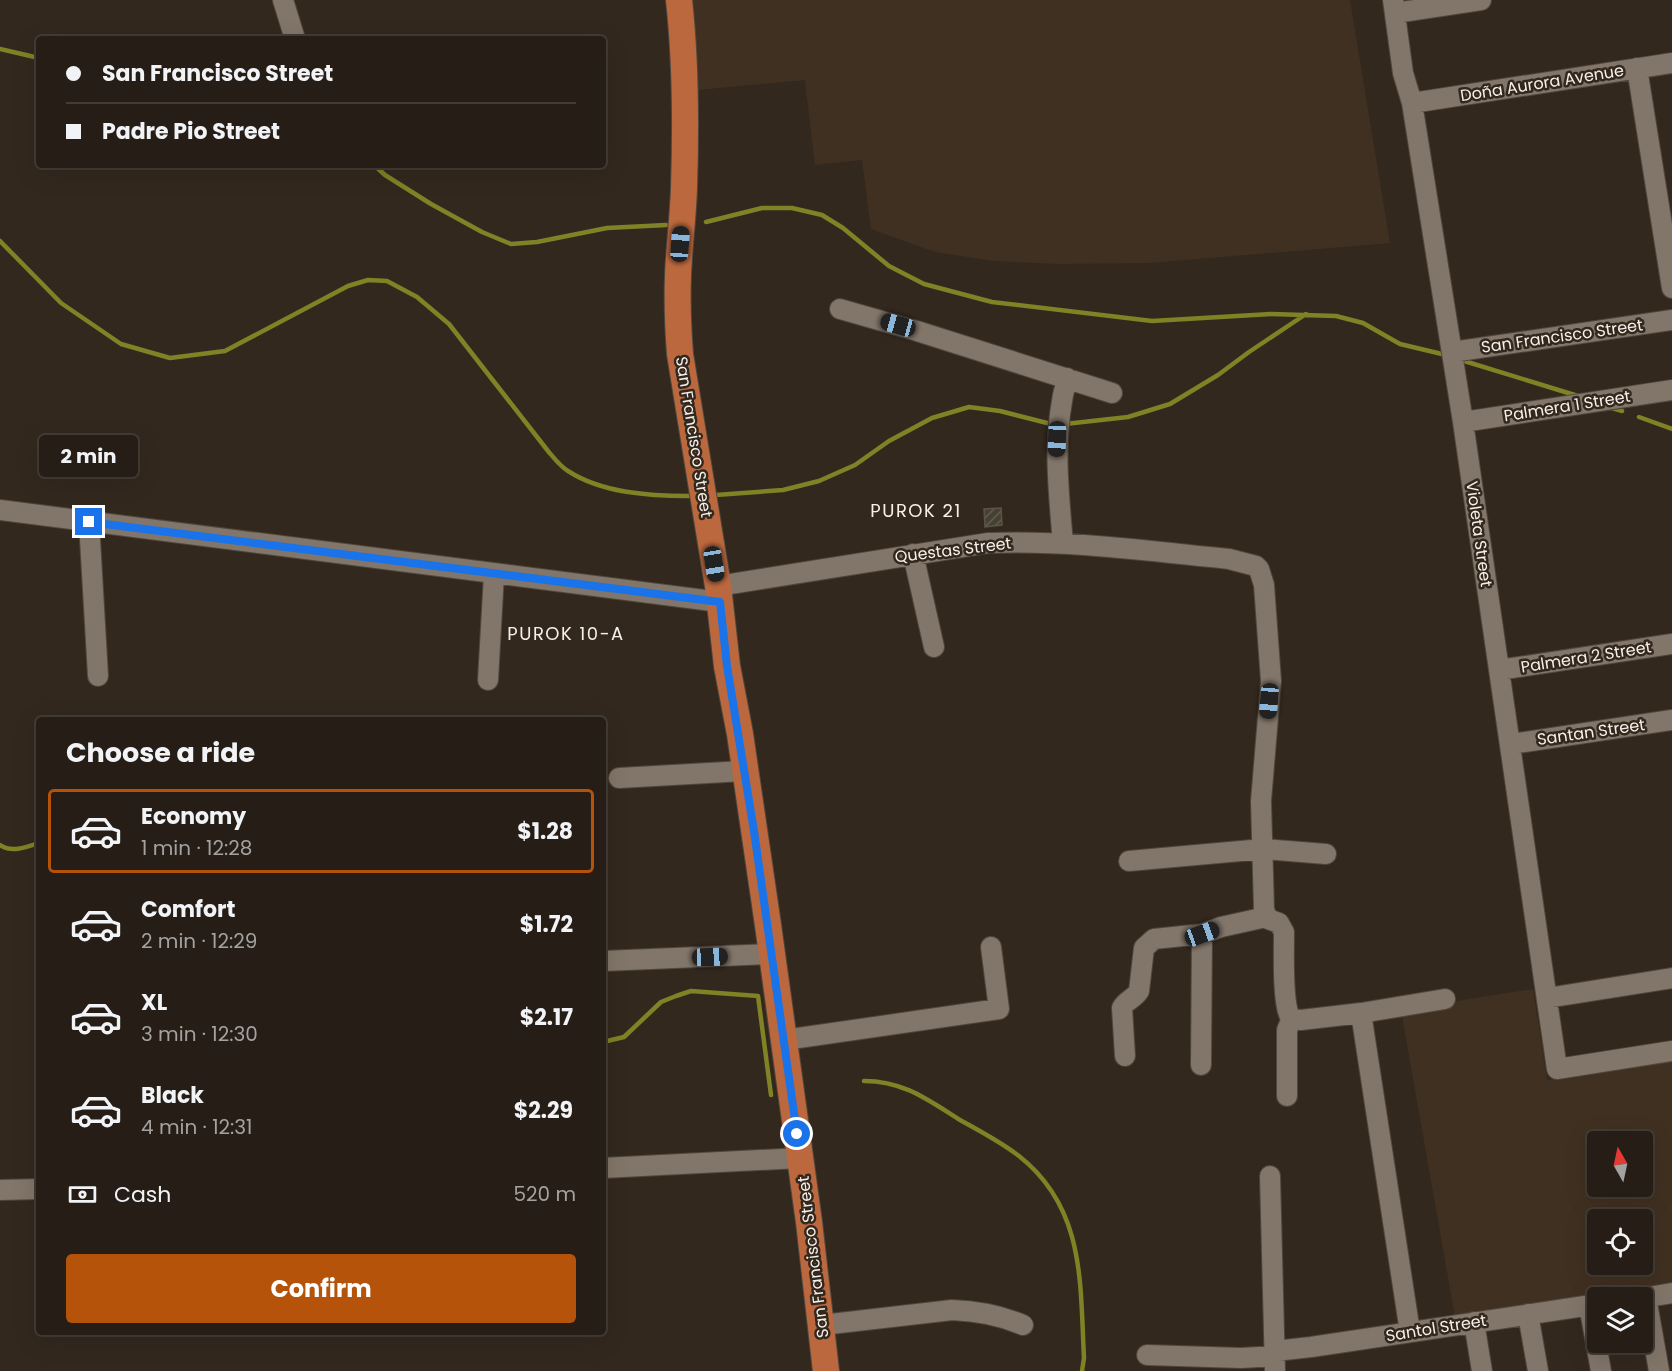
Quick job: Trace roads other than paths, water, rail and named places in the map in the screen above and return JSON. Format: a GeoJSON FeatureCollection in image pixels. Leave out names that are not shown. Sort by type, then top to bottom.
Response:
{"type":"FeatureCollection","features":[{"type":"Feature","properties":{"kind":"main road","name":"San Francisco Street"},"geometry":{"type":"LineString","coordinates":[[679,0],[684,60],[685,147],[677,321],[772,954],[822,1325],[826,1371]]}},
{"type":"Feature","properties":{"kind":"street"},"geometry":{"type":"LineString","coordinates":[[283,0],[294,36]]}},
{"type":"Feature","properties":{"kind":"street"},"geometry":{"type":"LineString","coordinates":[[1394,6],[1481,0]]}},
{"type":"Feature","properties":{"kind":"street","name":"Violeta Street"},"geometry":{"type":"LineString","coordinates":[[1394,6],[1403,73],[1412,103],[1463,422],[1557,1069],[1672,1051]]}},
{"type":"Feature","properties":{"kind":"street","name":"Doña Aurora Avenue"},"geometry":{"type":"LineString","coordinates":[[1412,103],[1672,63]]}},
{"type":"Feature","properties":{"kind":"street"},"geometry":{"type":"LineString","coordinates":[[1637,68],[1672,288]]}},
{"type":"Feature","properties":{"kind":"street"},"geometry":{"type":"LineString","coordinates":[[840,309],[1112,393]]}},
{"type":"Feature","properties":{"kind":"street","name":"San Francisco Street"},"geometry":{"type":"LineString","coordinates":[[1452,352],[1672,320]]}},
{"type":"Feature","properties":{"kind":"street"},"geometry":{"type":"LineString","coordinates":[[1064,543],[1056,467],[1062,399],[1067,378]]}},
{"type":"Feature","properties":{"kind":"street","name":"Palmera 1 Street"},"geometry":{"type":"LineString","coordinates":[[1463,422],[1672,390]]}},
{"type":"Feature","properties":{"kind":"street","name":"Questas Street"},"geometry":{"type":"LineString","coordinates":[[0,510],[494,574],[719,594],[913,554],[988,543],[1064,543],[1250,563],[1259,569],[1264,585],[1271,681],[1261,801],[1263,849]]}},
{"type":"Feature","properties":{"kind":"street"},"geometry":{"type":"LineString","coordinates":[[89,522],[98,676]]}},
{"type":"Feature","properties":{"kind":"street"},"geometry":{"type":"LineString","coordinates":[[913,554],[934,647]]}},
{"type":"Feature","properties":{"kind":"street"},"geometry":{"type":"LineString","coordinates":[[488,680],[494,574]]}},
{"type":"Feature","properties":{"kind":"street","name":"Palmera 2 Street"},"geometry":{"type":"LineString","coordinates":[[1499,670],[1672,644]]}},
{"type":"Feature","properties":{"kind":"street","name":"Santan Street"},"geometry":{"type":"LineString","coordinates":[[1511,744],[1672,720]]}},
{"type":"Feature","properties":{"kind":"street"},"geometry":{"type":"LineString","coordinates":[[619,778],[744,771]]}},
{"type":"Feature","properties":{"kind":"street"},"geometry":{"type":"LineString","coordinates":[[1263,849],[1266,916]]}},
{"type":"Feature","properties":{"kind":"street"},"geometry":{"type":"LineString","coordinates":[[1129,861],[1263,849],[1326,854]]}},
{"type":"Feature","properties":{"kind":"street"},"geometry":{"type":"LineString","coordinates":[[1125,1056],[1122,1008],[1125,1003],[1136,997],[1139,991],[1144,948],[1154,939],[1202,934],[1266,916],[1279,923],[1284,932],[1286,1003],[1292,1018],[1301,1020],[1361,1013],[1445,999]]}},
{"type":"Feature","properties":{"kind":"street"},"geometry":{"type":"LineString","coordinates":[[1201,1065],[1202,934]]}},
{"type":"Feature","properties":{"kind":"street"},"geometry":{"type":"LineString","coordinates":[[784,1040],[999,1009],[992,947]]}},
{"type":"Feature","properties":{"kind":"street"},"geometry":{"type":"LineString","coordinates":[[606,961],[772,954]]}},
{"type":"Feature","properties":{"kind":"street"},"geometry":{"type":"LineString","coordinates":[[1547,998],[1672,978]]}},
{"type":"Feature","properties":{"kind":"street"},"geometry":{"type":"LineString","coordinates":[[1361,1013],[1410,1332]]}},
{"type":"Feature","properties":{"kind":"street"},"geometry":{"type":"LineString","coordinates":[[1287,1096],[1287,1030],[1292,1018]]}},
{"type":"Feature","properties":{"kind":"street"},"geometry":{"type":"LineString","coordinates":[[606,1168],[800,1158]]}},
{"type":"Feature","properties":{"kind":"street"},"geometry":{"type":"LineString","coordinates":[[1270,1176],[1275,1359]]}},
{"type":"Feature","properties":{"kind":"street"},"geometry":{"type":"LineString","coordinates":[[0,1190],[36,1189]]}},
{"type":"Feature","properties":{"kind":"street"},"geometry":{"type":"LineString","coordinates":[[1653,1296],[1672,1293]]}},
{"type":"Feature","properties":{"kind":"street","name":"Santol Street"},"geometry":{"type":"LineString","coordinates":[[1147,1354],[1275,1359],[1311,1347],[1587,1305]]}},
{"type":"Feature","properties":{"kind":"street"},"geometry":{"type":"LineString","coordinates":[[822,1325],[952,1310],[1000,1315],[1023,1325]]}},
{"type":"Feature","properties":{"kind":"street"},"geometry":{"type":"LineString","coordinates":[[1528,1314],[1538,1371]]}},
{"type":"Feature","properties":{"kind":"street"},"geometry":{"type":"LineString","coordinates":[[1474,1322],[1482,1371]]}},
{"type":"Feature","properties":{"kind":"street"},"geometry":{"type":"LineString","coordinates":[[1653,1341],[1659,1371]]}},
{"type":"Feature","properties":{"kind":"street"},"geometry":{"type":"LineString","coordinates":[[1599,1353],[1601,1371]]}},
{"type":"Feature","properties":{"kind":"waterway"},"geometry":{"type":"LineString","coordinates":[[0,49],[36,57]]}},
{"type":"Feature","properties":{"kind":"waterway"},"geometry":{"type":"LineString","coordinates":[[377,168],[431,204],[482,232],[511,244],[537,242],[607,228],[666,225]]}},
{"type":"Feature","properties":{"kind":"waterway"},"geometry":{"type":"LineString","coordinates":[[706,222],[762,208],[792,208],[822,215],[843,228],[889,266],[924,284],[992,302],[1152,321],[1271,314],[1336,316],[1363,323],[1400,344],[1446,355]]}},
{"type":"Feature","properties":{"kind":"waterway"},"geometry":{"type":"LineString","coordinates":[[0,241],[61,303],[121,344],[170,358],[225,351],[348,286],[368,280],[387,281],[417,297],[449,324],[548,451],[565,469],[581,478],[611,489],[642,494],[689,496]]}},
{"type":"Feature","properties":{"kind":"waterway"},"geometry":{"type":"LineString","coordinates":[[1065,424],[1128,417],[1170,404],[1218,375],[1306,314]]}},
{"type":"Feature","properties":{"kind":"waterway"},"geometry":{"type":"LineString","coordinates":[[1461,360],[1578,396]]}},
{"type":"Feature","properties":{"kind":"waterway"},"geometry":{"type":"LineString","coordinates":[[716,495],[783,490],[819,481],[855,465],[889,441],[932,418],[969,407],[1000,411],[1051,424]]}},
{"type":"Feature","properties":{"kind":"waterway"},"geometry":{"type":"LineString","coordinates":[[1609,407],[1622,411]]}},
{"type":"Feature","properties":{"kind":"waterway"},"geometry":{"type":"LineString","coordinates":[[1639,417],[1672,429]]}},
{"type":"Feature","properties":{"kind":"waterway"},"geometry":{"type":"LineString","coordinates":[[0,845],[14,849],[36,844]]}},
{"type":"Feature","properties":{"kind":"waterway"},"geometry":{"type":"LineString","coordinates":[[606,1041],[624,1037],[661,1002],[691,991],[758,996],[771,1095]]}},
{"type":"Feature","properties":{"kind":"waterway"},"geometry":{"type":"LineString","coordinates":[[864,1081],[891,1084],[915,1093],[1005,1146],[1041,1176],[1068,1223],[1075,1248],[1081,1302],[1084,1358],[1082,1371]]}},
{"type":"Feature","properties":{"kind":"district","name":"PUROK 21"},"geometry":{"type":"Point","coordinates":[916,510]}},
{"type":"Feature","properties":{"kind":"district","name":"PUROK 10-A"},"geometry":{"type":"Point","coordinates":[566,633]}}]}
